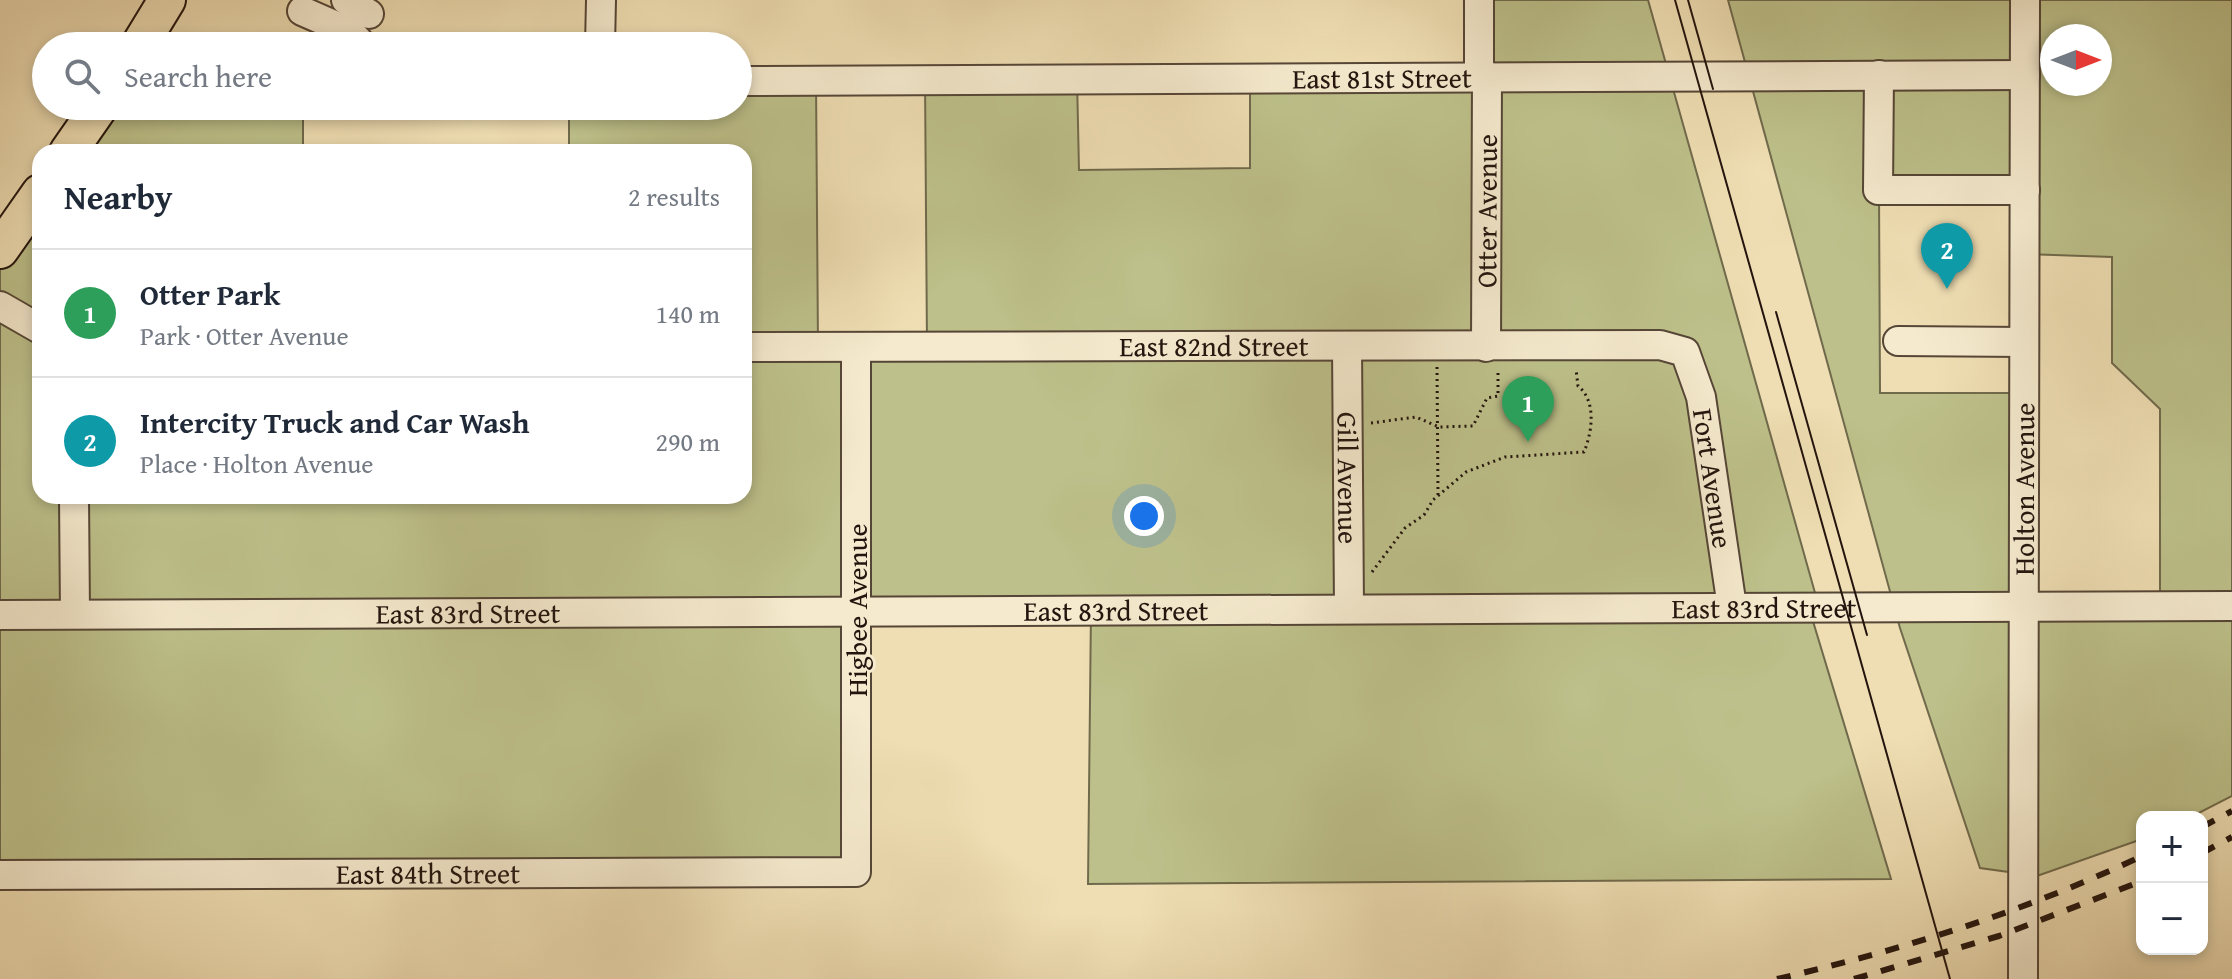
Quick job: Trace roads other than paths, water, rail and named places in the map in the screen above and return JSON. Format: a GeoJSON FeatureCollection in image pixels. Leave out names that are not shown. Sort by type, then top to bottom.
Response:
{"type":"FeatureCollection","features":[{"type":"Feature","properties":{"kind":"main road"},"geometry":{"type":"LineString","coordinates":[[148,32],[167,0]]}},
{"type":"Feature","properties":{"kind":"main road"},"geometry":{"type":"LineString","coordinates":[[74,144],[90,120]]}},
{"type":"Feature","properties":{"kind":"main road"},"geometry":{"type":"LineString","coordinates":[[0,250],[32,204]]}},
{"type":"Feature","properties":{"kind":"street"},"geometry":{"type":"LineString","coordinates":[[600,32],[601,0]]}},
{"type":"Feature","properties":{"kind":"street","name":"Otter Avenue"},"geometry":{"type":"LineString","coordinates":[[1479,0],[1492,355]]}},
{"type":"Feature","properties":{"kind":"street","name":"Holton Avenue"},"geometry":{"type":"LineString","coordinates":[[2023,979],[2025,0]]}},
{"type":"Feature","properties":{"kind":"street"},"geometry":{"type":"LineString","coordinates":[[302,11],[350,32]]}},
{"type":"Feature","properties":{"kind":"street"},"geometry":{"type":"LineString","coordinates":[[1879,75],[1878,190],[2025,190]]}},
{"type":"Feature","properties":{"kind":"street","name":"East 81st Street"},"geometry":{"type":"LineString","coordinates":[[752,81],[2025,75]]}},
{"type":"Feature","properties":{"kind":"street"},"geometry":{"type":"LineString","coordinates":[[0,306],[32,324]]}},
{"type":"Feature","properties":{"kind":"street"},"geometry":{"type":"LineString","coordinates":[[1898,341],[2024,342]]}},
{"type":"Feature","properties":{"kind":"street","name":"East 82nd Street"},"geometry":{"type":"LineString","coordinates":[[752,347],[1347,346],[1492,355],[1660,345],[1685,352]]}},
{"type":"Feature","properties":{"kind":"street","name":"Gill Avenue"},"geometry":{"type":"LineString","coordinates":[[1347,346],[1349,608]]}},
{"type":"Feature","properties":{"kind":"street","name":"Higbee Avenue"},"geometry":{"type":"LineString","coordinates":[[856,347],[856,872]]}},
{"type":"Feature","properties":{"kind":"street","name":"Fort Avenue"},"geometry":{"type":"LineString","coordinates":[[1685,352],[1701,397],[1732,607]]}},
{"type":"Feature","properties":{"kind":"street"},"geometry":{"type":"LineString","coordinates":[[74,504],[75,614]]}},
{"type":"Feature","properties":{"kind":"street","name":"East 83rd Street"},"geometry":{"type":"LineString","coordinates":[[0,615],[2232,606]]}},
{"type":"Feature","properties":{"kind":"street","name":"East 84th Street"},"geometry":{"type":"LineString","coordinates":[[0,875],[856,872]]}},
{"type":"Feature","properties":{"kind":"tram line"},"geometry":{"type":"LineString","coordinates":[[1675,0],[1950,979]]}},
{"type":"Feature","properties":{"kind":"tram line"},"geometry":{"type":"LineString","coordinates":[[1688,0],[1713,89]]}},
{"type":"Feature","properties":{"kind":"tram line"},"geometry":{"type":"LineString","coordinates":[[1776,312],[1867,635]]}},
{"type":"Feature","properties":{"kind":"railway"},"geometry":{"type":"LineString","coordinates":[[2208,824],[2232,811]]}},
{"type":"Feature","properties":{"kind":"railway"},"geometry":{"type":"LineString","coordinates":[[2208,850],[2232,837]]}},
{"type":"Feature","properties":{"kind":"railway"},"geometry":{"type":"LineString","coordinates":[[1777,979],[1963,927],[2054,894],[2136,859]]}},
{"type":"Feature","properties":{"kind":"railway"},"geometry":{"type":"LineString","coordinates":[[1854,979],[1999,936],[2137,883]]}},
{"type":"Feature","properties":{"kind":"place","name":"Intercity Truck and Car Wash"},"geometry":{"type":"Point","coordinates":[1947,289]}},
{"type":"Feature","properties":{"kind":"place","name":"Otter Park"},"geometry":{"type":"Point","coordinates":[1528,442]}}]}
